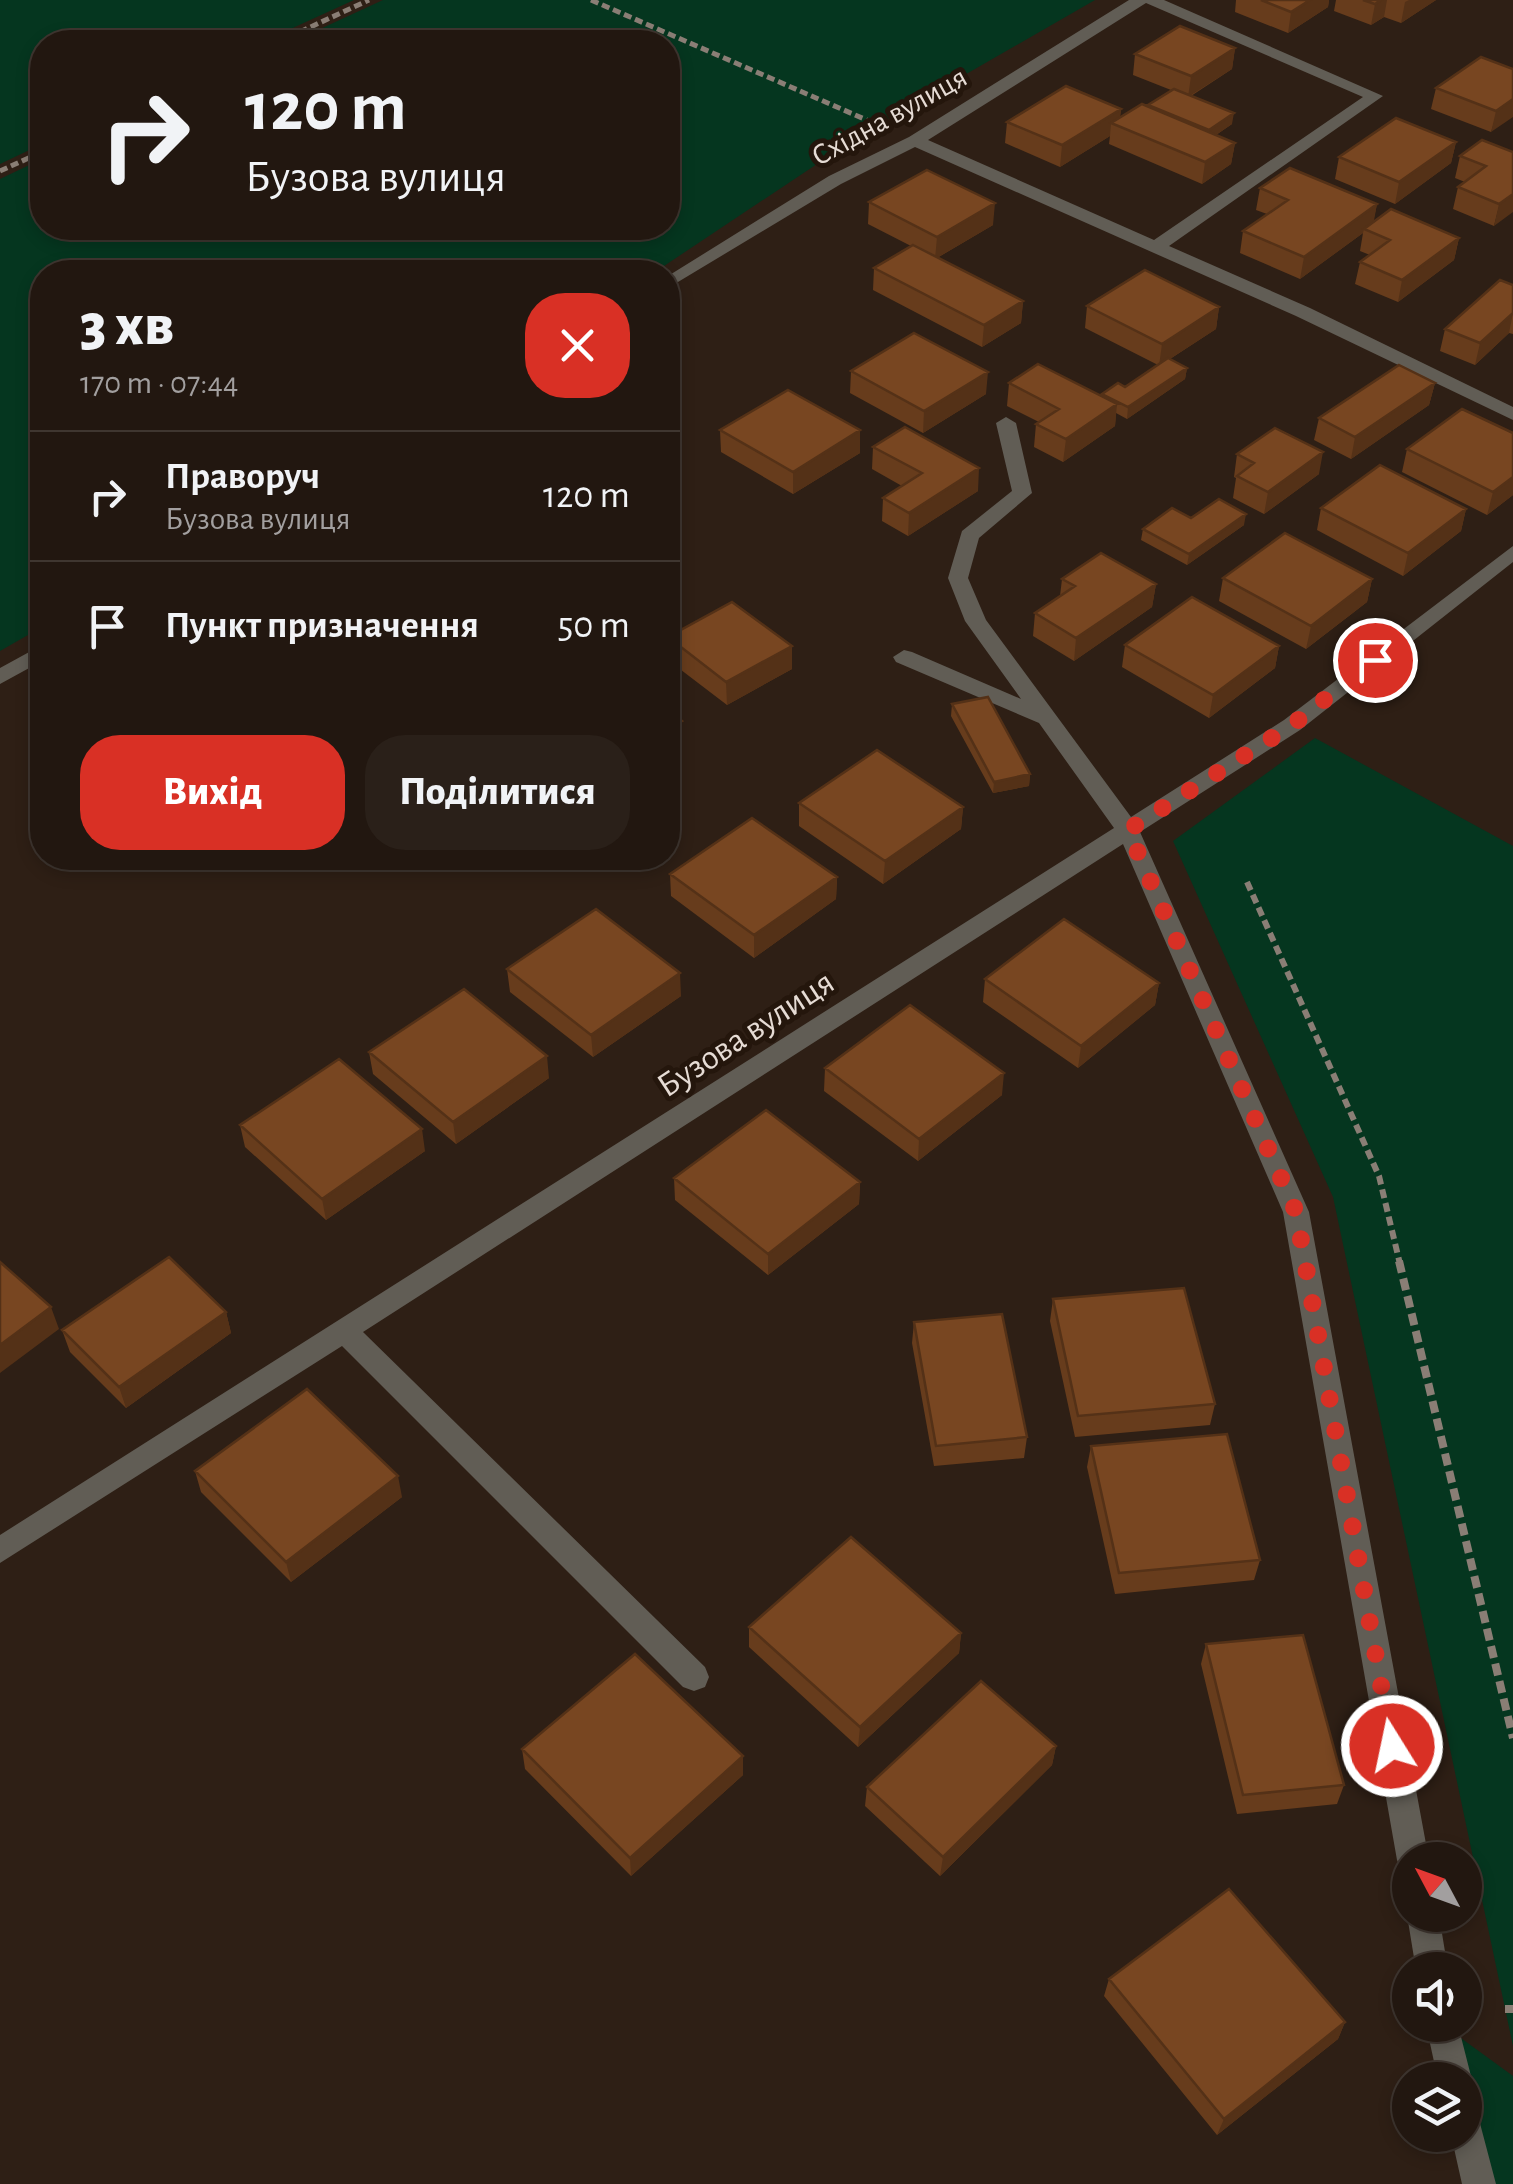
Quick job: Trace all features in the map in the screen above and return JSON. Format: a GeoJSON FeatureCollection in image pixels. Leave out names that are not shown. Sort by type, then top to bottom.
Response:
{"type":"FeatureCollection","features":[{"type":"Feature","properties":{"kind":"street","name":"Східна вулиця"},"geometry":{"type":"LineString","coordinates":[[680,276],[835,180],[915,141],[1140,0]]}},
{"type":"Feature","properties":{"kind":"street"},"geometry":{"type":"LineString","coordinates":[[1151,0],[1376,96],[1156,246]]}},
{"type":"Feature","properties":{"kind":"street"},"geometry":{"type":"LineString","coordinates":[[915,141],[1156,246],[1513,414]]}},
{"type":"Feature","properties":{"kind":"street"},"geometry":{"type":"LineString","coordinates":[[1006,423],[1022,493],[968,536],[958,578],[976,622],[1128,830],[1296,1212],[1409,1842]]}},
{"type":"Feature","properties":{"kind":"street","name":"Бузова вулиця"},"geometry":{"type":"LineString","coordinates":[[0,1550],[1292,725],[1513,552]]}},
{"type":"Feature","properties":{"kind":"street"},"geometry":{"type":"LineString","coordinates":[[904,658],[1047,718]]}},
{"type":"Feature","properties":{"kind":"street"},"geometry":{"type":"LineString","coordinates":[[0,677],[30,659]]}},
{"type":"Feature","properties":{"kind":"street"},"geometry":{"type":"LineString","coordinates":[[344,1331],[694,1677]]}},
{"type":"Feature","properties":{"kind":"street"},"geometry":{"type":"LineString","coordinates":[[1471,2152],[1478,2184]]}},
{"type":"Feature","properties":{"kind":"path"},"geometry":{"type":"LineString","coordinates":[[304,30],[369,0]]}},
{"type":"Feature","properties":{"kind":"path"},"geometry":{"type":"LineString","coordinates":[[590,0],[659,30]]}},
{"type":"Feature","properties":{"kind":"path"},"geometry":{"type":"LineString","coordinates":[[680,39],[915,141]]}},
{"type":"Feature","properties":{"kind":"path"},"geometry":{"type":"LineString","coordinates":[[0,172],[30,158]]}},
{"type":"Feature","properties":{"kind":"path"},"geometry":{"type":"LineString","coordinates":[[1247,882],[1379,1176],[1513,1738]]}},
{"type":"Feature","properties":{"kind":"green space"},"geometry":{"type":"Polygon","coordinates":[[[0,0],[354,0],[288,30],[30,30],[30,150],[0,164],[0,0]]]}},
{"type":"Feature","properties":{"kind":"green space"},"geometry":{"type":"Polygon","coordinates":[[[383,0],[1095,0],[862,134],[673,260],[30,260],[30,634],[0,651],[0,179],[30,165],[30,240],[680,240],[680,30],[318,30],[383,0]]]}},
{"type":"Feature","properties":{"kind":"green space"},"geometry":{"type":"Polygon","coordinates":[[[1315,738],[1513,846],[1513,2046],[1482,1900],[1482,1842],[1470,1842],[1333,1197],[1173,841],[1315,738]]]}},
{"type":"Feature","properties":{"kind":"green space"},"geometry":{"type":"Polygon","coordinates":[[[1450,2042],[1466,2042],[1513,2076],[1513,2184],[1479,2184],[1472,2152],[1482,2152],[1482,2062],[1458,2062],[1450,2042]]]}},
{"type":"Feature","properties":{"kind":"building"},"geometry":{"type":"Polygon","coordinates":[[[1261,0],[1310,0],[1291,12],[1261,0]]]}},
{"type":"Feature","properties":{"kind":"building"},"geometry":{"type":"Polygon","coordinates":[[[1180,26],[1235,48],[1191,76],[1135,54],[1180,26]]]}},
{"type":"Feature","properties":{"kind":"building"},"geometry":{"type":"Polygon","coordinates":[[[1481,57],[1513,69],[1513,99],[1496,111],[1436,88],[1481,57]]]}},
{"type":"Feature","properties":{"kind":"building"},"geometry":{"type":"Polygon","coordinates":[[[1066,86],[1121,109],[1062,145],[1007,122],[1066,86]]]}},
{"type":"Feature","properties":{"kind":"building"},"geometry":{"type":"Polygon","coordinates":[[[1174,89],[1234,113],[1209,130],[1148,105],[1174,89]]]}},
{"type":"Feature","properties":{"kind":"building"},"geometry":{"type":"Polygon","coordinates":[[[1142,104],[1235,143],[1205,162],[1111,123],[1142,104]]]}},
{"type":"Feature","properties":{"kind":"building"},"geometry":{"type":"Polygon","coordinates":[[[1396,118],[1456,142],[1399,182],[1339,157],[1396,118]]]}},
{"type":"Feature","properties":{"kind":"building"},"geometry":{"type":"Polygon","coordinates":[[[1482,140],[1513,152],[1513,194],[1499,204],[1458,187],[1486,166],[1460,156],[1482,140]]]}},
{"type":"Feature","properties":{"kind":"building"},"geometry":{"type":"Polygon","coordinates":[[[1290,168],[1377,204],[1304,257],[1243,231],[1288,200],[1260,188],[1290,168]]]}},
{"type":"Feature","properties":{"kind":"building"},"geometry":{"type":"Polygon","coordinates":[[[927,170],[995,203],[937,237],[869,202],[927,170]]]}},
{"type":"Feature","properties":{"kind":"building"},"geometry":{"type":"Polygon","coordinates":[[[1391,209],[1459,238],[1402,280],[1360,262],[1390,240],[1364,229],[1391,209]]]}},
{"type":"Feature","properties":{"kind":"building"},"geometry":{"type":"Polygon","coordinates":[[[913,245],[1023,301],[984,325],[874,268],[913,245]]]}},
{"type":"Feature","properties":{"kind":"building"},"geometry":{"type":"Polygon","coordinates":[[[1145,270],[1219,307],[1162,344],[1087,306],[1145,270]]]}},
{"type":"Feature","properties":{"kind":"building"},"geometry":{"type":"Polygon","coordinates":[[[1500,280],[1513,285],[1513,313],[1480,343],[1445,329],[1500,280]]]}},
{"type":"Feature","properties":{"kind":"building"},"geometry":{"type":"Polygon","coordinates":[[[914,333],[988,372],[924,411],[851,371],[914,333]]]}},
{"type":"Feature","properties":{"kind":"building"},"geometry":{"type":"Polygon","coordinates":[[[1168,358],[1187,368],[1128,407],[1102,394],[1118,383],[1125,387],[1168,358]]]}},
{"type":"Feature","properties":{"kind":"building"},"geometry":{"type":"Polygon","coordinates":[[[1038,364],[1117,404],[1066,439],[1036,424],[1059,409],[1009,383],[1038,364]]]}},
{"type":"Feature","properties":{"kind":"building"},"geometry":{"type":"Polygon","coordinates":[[[1399,365],[1435,383],[1355,437],[1319,418],[1399,365]]]}},
{"type":"Feature","properties":{"kind":"building"},"geometry":{"type":"Polygon","coordinates":[[[788,390],[860,430],[793,472],[720,430],[788,390]]]}},
{"type":"Feature","properties":{"kind":"building"},"geometry":{"type":"Polygon","coordinates":[[[1462,409],[1513,433],[1513,477],[1493,492],[1407,449],[1462,409]]]}},
{"type":"Feature","properties":{"kind":"building"},"geometry":{"type":"Polygon","coordinates":[[[905,427],[979,468],[909,513],[883,498],[922,473],[873,447],[905,427]]]}},
{"type":"Feature","properties":{"kind":"building"},"geometry":{"type":"Polygon","coordinates":[[[1275,428],[1323,452],[1268,492],[1237,476],[1254,463],[1237,454],[1275,428]]]}},
{"type":"Feature","properties":{"kind":"building"},"geometry":{"type":"Polygon","coordinates":[[[1380,465],[1466,509],[1408,553],[1321,508],[1380,465]]]}},
{"type":"Feature","properties":{"kind":"building"},"geometry":{"type":"Polygon","coordinates":[[[1219,499],[1246,514],[1189,554],[1143,529],[1172,508],[1191,518],[1219,499]]]}},
{"type":"Feature","properties":{"kind":"building"},"geometry":{"type":"Polygon","coordinates":[[[1285,533],[1372,579],[1311,626],[1223,578],[1285,533]]]}},
{"type":"Feature","properties":{"kind":"building"},"geometry":{"type":"Polygon","coordinates":[[[1101,553],[1156,584],[1076,638],[1035,613],[1075,586],[1062,579],[1101,553]]]}},
{"type":"Feature","properties":{"kind":"building"},"geometry":{"type":"Polygon","coordinates":[[[1192,597],[1279,646],[1213,695],[1125,645],[1192,597]]]}},
{"type":"Feature","properties":{"kind":"building"},"geometry":{"type":"Polygon","coordinates":[[[732,602],[792,646],[726,682],[680,646],[680,630],[732,602]]]}},
{"type":"Feature","properties":{"kind":"building"},"geometry":{"type":"Polygon","coordinates":[[[988,697],[1030,774],[994,782],[952,704],[988,697]]]}},
{"type":"Feature","properties":{"kind":"building"},"geometry":{"type":"Polygon","coordinates":[[[877,750],[963,807],[885,861],[799,803],[877,750]]]}},
{"type":"Feature","properties":{"kind":"building"},"geometry":{"type":"Polygon","coordinates":[[[752,818],[837,877],[754,935],[670,874],[752,818]]]}},
{"type":"Feature","properties":{"kind":"building"},"geometry":{"type":"Polygon","coordinates":[[[596,909],[680,973],[591,1035],[507,969],[596,909]]]}},
{"type":"Feature","properties":{"kind":"building"},"geometry":{"type":"Polygon","coordinates":[[[1064,919],[1159,983],[1081,1046],[985,979],[1064,919]]]}},
{"type":"Feature","properties":{"kind":"building"},"geometry":{"type":"Polygon","coordinates":[[[464,989],[547,1056],[453,1122],[369,1052],[464,989]]]}},
{"type":"Feature","properties":{"kind":"building"},"geometry":{"type":"Polygon","coordinates":[[[910,1005],[1004,1073],[919,1139],[825,1068],[910,1005]]]}},
{"type":"Feature","properties":{"kind":"building"},"geometry":{"type":"Polygon","coordinates":[[[339,1059],[422,1129],[322,1199],[240,1125],[339,1059]]]}},
{"type":"Feature","properties":{"kind":"building"},"geometry":{"type":"Polygon","coordinates":[[[766,1110],[860,1182],[768,1254],[674,1178],[766,1110]]]}},
{"type":"Feature","properties":{"kind":"building"},"geometry":{"type":"Polygon","coordinates":[[[169,1257],[226,1312],[119,1387],[62,1330],[169,1257]]]}},
{"type":"Feature","properties":{"kind":"building"},"geometry":{"type":"Polygon","coordinates":[[[0,1262],[51,1307],[0,1345],[0,1262]]]}},
{"type":"Feature","properties":{"kind":"building"},"geometry":{"type":"Polygon","coordinates":[[[1184,1288],[1215,1404],[1078,1416],[1053,1299],[1184,1288]]]}},
{"type":"Feature","properties":{"kind":"building"},"geometry":{"type":"Polygon","coordinates":[[[1002,1314],[1027,1437],[936,1446],[914,1322],[1002,1314]]]}},
{"type":"Feature","properties":{"kind":"building"},"geometry":{"type":"Polygon","coordinates":[[[307,1389],[398,1476],[286,1562],[195,1471],[307,1389]]]}},
{"type":"Feature","properties":{"kind":"building"},"geometry":{"type":"Polygon","coordinates":[[[1227,1434],[1260,1560],[1119,1573],[1091,1446],[1227,1434]]]}},
{"type":"Feature","properties":{"kind":"building"},"geometry":{"type":"Polygon","coordinates":[[[851,1537],[961,1633],[860,1727],[749,1627],[851,1537]]]}},
{"type":"Feature","properties":{"kind":"building"},"geometry":{"type":"Polygon","coordinates":[[[1303,1635],[1344,1785],[1243,1795],[1206,1644],[1303,1635]]]}},
{"type":"Feature","properties":{"kind":"building"},"geometry":{"type":"Polygon","coordinates":[[[635,1654],[743,1756],[630,1858],[522,1749],[635,1654]]]}},
{"type":"Feature","properties":{"kind":"building"},"geometry":{"type":"Polygon","coordinates":[[[981,1681],[1056,1746],[943,1857],[867,1787],[981,1681]]]}},
{"type":"Feature","properties":{"kind":"building"},"geometry":{"type":"Polygon","coordinates":[[[1229,1889],[1345,2022],[1224,2119],[1109,1979],[1229,1889]]]}},
{"type":"Feature","properties":{"kind":"route"},"geometry":{"type":"LineString","coordinates":[[1375,660],[1292,725],[1128,830],[1296,1212],[1392,1746]]}}]}
